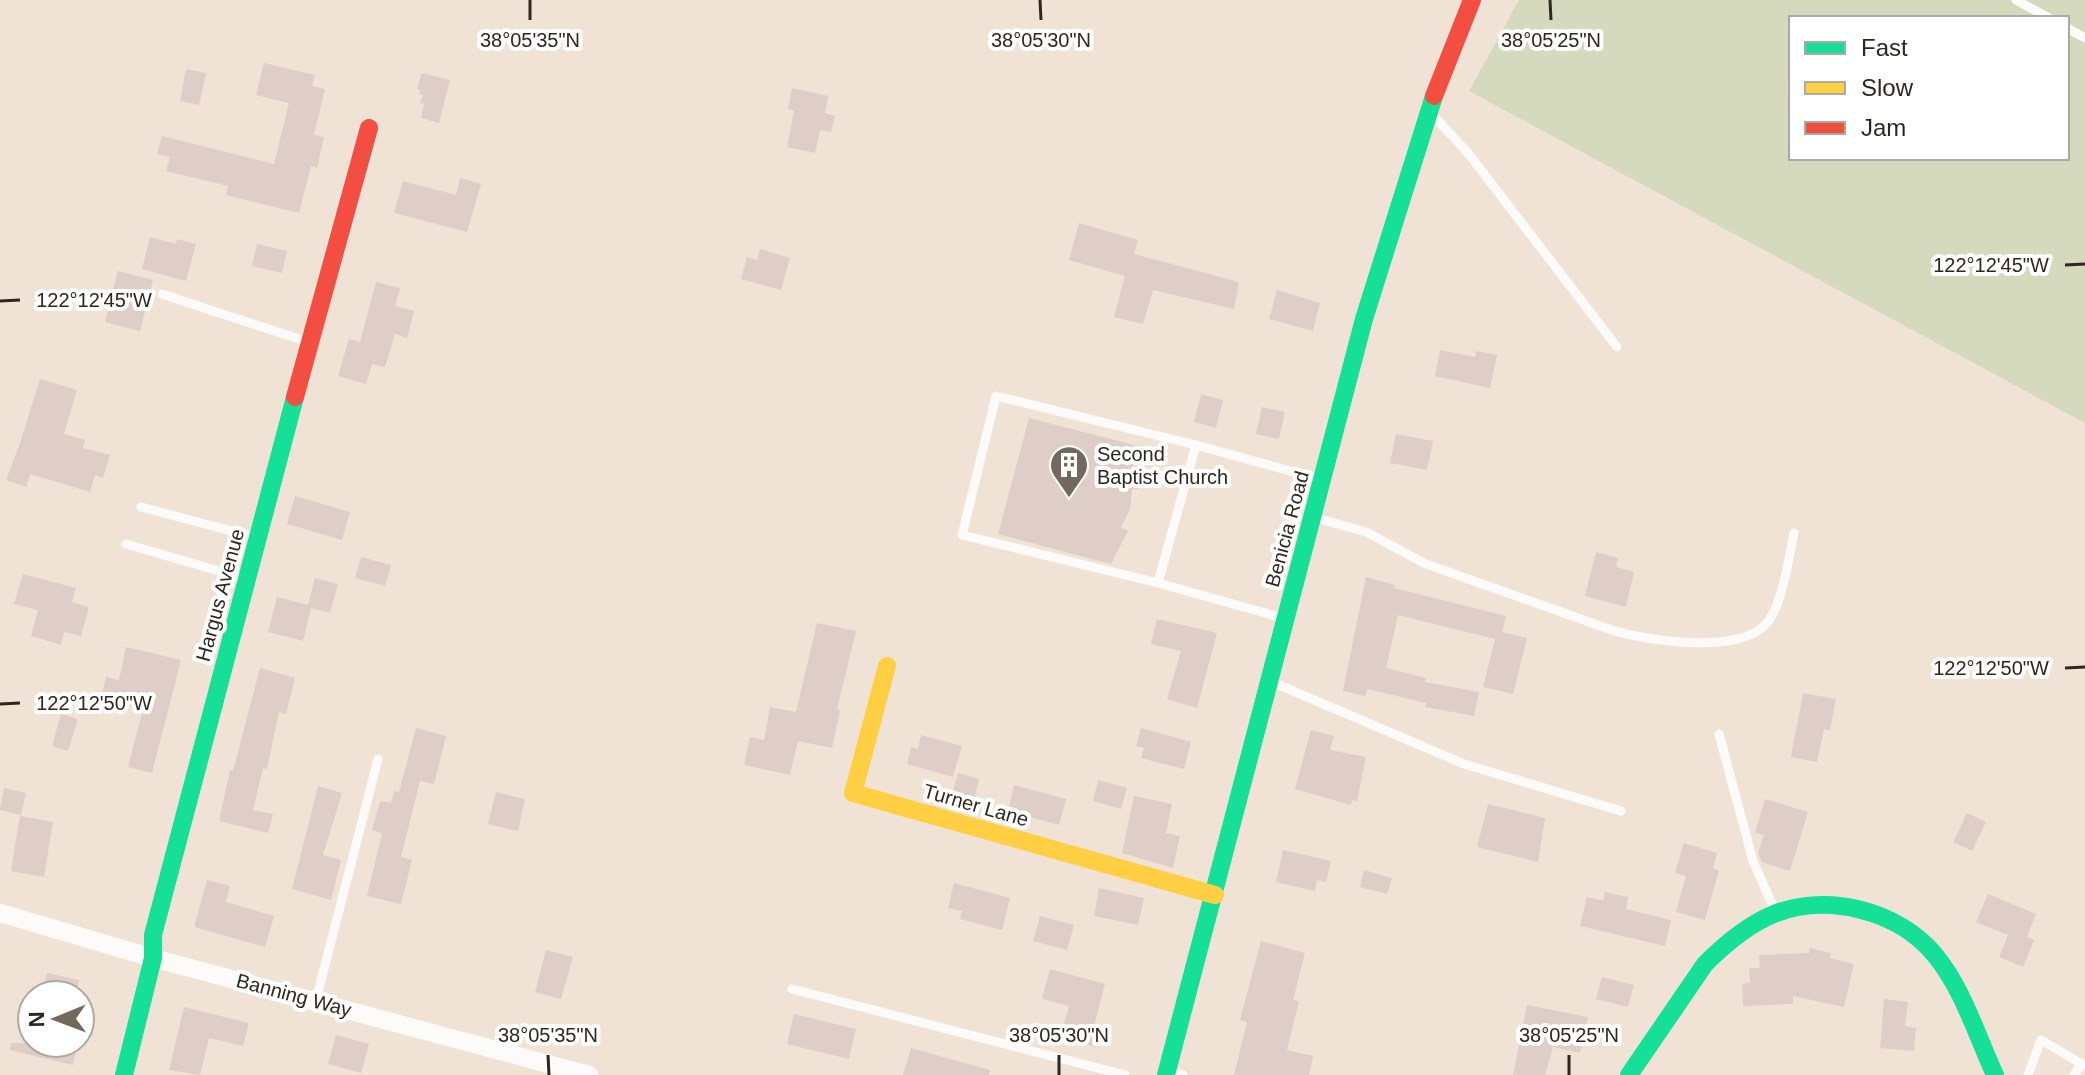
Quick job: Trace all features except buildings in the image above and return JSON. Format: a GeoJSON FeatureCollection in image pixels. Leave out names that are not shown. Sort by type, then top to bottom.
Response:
{"type":"FeatureCollection","features":[{"type":"Feature","properties":{"kind":"street","name":"Benicia Road"},"geometry":{"type":"LineString","coordinates":[[1172,1073],[1364,319],[1428,110],[1472,0]]}},
{"type":"Feature","properties":{"kind":"street","name":"Hargus Avenue"},"geometry":{"type":"LineString","coordinates":[[124,1075],[153,958],[153,935],[369,128]]}},
{"type":"Feature","properties":{"kind":"street","name":"Turner Lane"},"geometry":{"type":"LineString","coordinates":[[887,666],[853,793],[1215,895]]}},
{"type":"Feature","properties":{"kind":"street"},"geometry":{"type":"LineString","coordinates":[[1629,1075],[1705,964],[1737,936],[1776,913],[1815,906],[1872,913],[1902,926],[1935,955],[1995,1075]]}},
{"type":"Feature","properties":{"kind":"street","name":"Banning Way"},"geometry":{"type":"LineString","coordinates":[[0,913],[153,958],[589,1075]]}},
{"type":"Feature","properties":{"kind":"lane"},"geometry":{"type":"LineString","coordinates":[[2016,0],[2045,16]]}},
{"type":"Feature","properties":{"kind":"lane"},"geometry":{"type":"LineString","coordinates":[[1428,110],[1468,153],[1617,347]]}},
{"type":"Feature","properties":{"kind":"lane"},"geometry":{"type":"LineString","coordinates":[[162,294],[311,344]]}},
{"type":"Feature","properties":{"kind":"lane"},"geometry":{"type":"LineString","coordinates":[[1286,619],[1158,583],[962,535],[996,396],[1196,445],[1322,480]]}},
{"type":"Feature","properties":{"kind":"lane"},"geometry":{"type":"LineString","coordinates":[[1158,583],[1196,445]]}},
{"type":"Feature","properties":{"kind":"lane"},"geometry":{"type":"LineString","coordinates":[[141,507],[257,538]]}},
{"type":"Feature","properties":{"kind":"lane"},"geometry":{"type":"LineString","coordinates":[[1313,517],[1366,532],[1426,564],[1609,629],[1634,637],[1668,640],[1741,638],[1765,625],[1777,603],[1794,533]]}},
{"type":"Feature","properties":{"kind":"lane"},"geometry":{"type":"LineString","coordinates":[[126,544],[246,579]]}},
{"type":"Feature","properties":{"kind":"lane"},"geometry":{"type":"LineString","coordinates":[[1270,682],[1464,764],[1621,811]]}},
{"type":"Feature","properties":{"kind":"lane"},"geometry":{"type":"LineString","coordinates":[[1719,734],[1753,861],[1776,913]]}},
{"type":"Feature","properties":{"kind":"lane"},"geometry":{"type":"LineString","coordinates":[[316,1000],[378,759]]}},
{"type":"Feature","properties":{"kind":"lane"},"geometry":{"type":"LineString","coordinates":[[792,989],[1125,1075]]}},
{"type":"Feature","properties":{"kind":"lane"},"geometry":{"type":"LineString","coordinates":[[2028,1075],[2041,1040],[2084,1065],[2074,1075]]}},
{"type":"Feature","properties":{"kind":"green space"},"geometry":{"type":"Polygon","coordinates":[[[1519,0],[2085,0],[2085,423],[1469,91],[1519,0]]]}},
{"type":"Feature","properties":{"kind":"traffic: fast"},"geometry":{"type":"LineString","coordinates":[[1166,1075],[1364,319],[1434,96]]}},
{"type":"Feature","properties":{"kind":"traffic: fast"},"geometry":{"type":"LineString","coordinates":[[124,1075],[153,958],[153,935],[295,397]]}},
{"type":"Feature","properties":{"kind":"traffic: fast"},"geometry":{"type":"LineString","coordinates":[[1629,1075],[1705,964],[1720,949],[1764,918],[1816,905],[1838,906],[1882,917],[1920,939],[1954,983],[1995,1075]]}},
{"type":"Feature","properties":{"kind":"traffic: slow"},"geometry":{"type":"LineString","coordinates":[[887,666],[853,793],[1215,895]]}},
{"type":"Feature","properties":{"kind":"traffic: jam"},"geometry":{"type":"LineString","coordinates":[[1434,96],[1472,0]]}},
{"type":"Feature","properties":{"kind":"traffic: jam"},"geometry":{"type":"LineString","coordinates":[[295,397],[369,128]]}},
{"type":"Feature","properties":{"kind":"place","name":"Second Baptist Church"},"geometry":{"type":"Point","coordinates":[1069,499]}}]}
